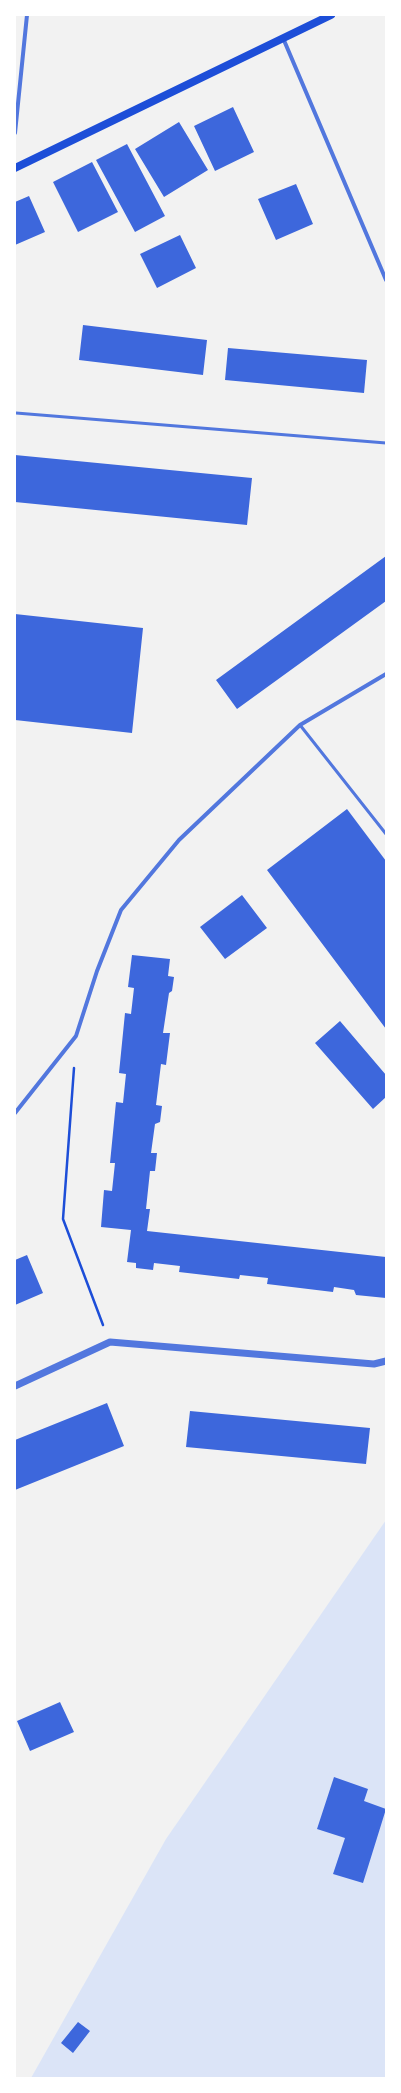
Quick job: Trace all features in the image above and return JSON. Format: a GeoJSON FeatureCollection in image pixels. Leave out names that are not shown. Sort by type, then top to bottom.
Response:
{"type":"FeatureCollection","features":[{"type":"Feature","properties":{"kind":"main road"},"geometry":{"type":"LineString","coordinates":[[15,168],[283,37],[332,15]]}},
{"type":"Feature","properties":{"kind":"street"},"geometry":{"type":"LineString","coordinates":[[15,133],[27,15]]}},
{"type":"Feature","properties":{"kind":"street"},"geometry":{"type":"LineString","coordinates":[[283,37],[386,280]]}},
{"type":"Feature","properties":{"kind":"street"},"geometry":{"type":"LineString","coordinates":[[15,1113],[76,1036],[97,971],[121,910],[179,840],[300,726],[386,674]]}},
{"type":"Feature","properties":{"kind":"street"},"geometry":{"type":"LineString","coordinates":[[15,1386],[110,1342],[374,1364],[386,1361]]}},
{"type":"Feature","properties":{"kind":"lane"},"geometry":{"type":"LineString","coordinates":[[16,413],[386,443]]}},
{"type":"Feature","properties":{"kind":"lane"},"geometry":{"type":"LineString","coordinates":[[300,726],[386,834]]}},
{"type":"Feature","properties":{"kind":"path"},"geometry":{"type":"LineString","coordinates":[[76,1036],[63,1219],[110,1342]]}},
{"type":"Feature","properties":{"kind":"shaded area"},"geometry":{"type":"Polygon","coordinates":[[[386,1520],[386,2078],[31,2078],[166,1839],[386,1520]]]}},
{"type":"Feature","properties":{"kind":"building"},"geometry":{"type":"Polygon","coordinates":[[[233,107],[254,152],[215,171],[194,126],[233,107]]]}},
{"type":"Feature","properties":{"kind":"building"},"geometry":{"type":"Polygon","coordinates":[[[179,122],[208,170],[164,197],[135,149],[179,122]]]}},
{"type":"Feature","properties":{"kind":"building"},"geometry":{"type":"Polygon","coordinates":[[[127,144],[165,216],[135,232],[96,160],[127,144]]]}},
{"type":"Feature","properties":{"kind":"building"},"geometry":{"type":"Polygon","coordinates":[[[92,162],[118,212],[78,232],[53,182],[92,162]]]}},
{"type":"Feature","properties":{"kind":"building"},"geometry":{"type":"Polygon","coordinates":[[[296,184],[313,224],[276,240],[258,199],[296,184]]]}},
{"type":"Feature","properties":{"kind":"building"},"geometry":{"type":"Polygon","coordinates":[[[29,196],[45,232],[15,245],[15,202],[29,196]]]}},
{"type":"Feature","properties":{"kind":"building"},"geometry":{"type":"Polygon","coordinates":[[[180,235],[196,268],[157,288],[140,254],[180,235]]]}},
{"type":"Feature","properties":{"kind":"building"},"geometry":{"type":"Polygon","coordinates":[[[83,325],[207,340],[203,375],[79,360],[83,325]]]}},
{"type":"Feature","properties":{"kind":"building"},"geometry":{"type":"Polygon","coordinates":[[[228,348],[367,360],[364,393],[225,380],[228,348]]]}},
{"type":"Feature","properties":{"kind":"building"},"geometry":{"type":"Polygon","coordinates":[[[15,455],[252,478],[247,525],[15,502],[15,455]]]}},
{"type":"Feature","properties":{"kind":"building"},"geometry":{"type":"Polygon","coordinates":[[[386,556],[386,601],[237,709],[216,680],[386,556]]]}},
{"type":"Feature","properties":{"kind":"building"},"geometry":{"type":"Polygon","coordinates":[[[15,614],[143,628],[132,733],[15,720],[15,614]]]}},
{"type":"Feature","properties":{"kind":"building"},"geometry":{"type":"Polygon","coordinates":[[[347,809],[386,861],[386,1029],[267,870],[347,809]]]}},
{"type":"Feature","properties":{"kind":"building"},"geometry":{"type":"Polygon","coordinates":[[[242,895],[267,928],[225,959],[200,927],[242,895]]]}},
{"type":"Feature","properties":{"kind":"building"},"geometry":{"type":"Polygon","coordinates":[[[132,955],[170,959],[168,976],[174,977],[172,991],[169,993],[163,1033],[170,1033],[166,1065],[161,1064],[156,1105],[162,1106],[160,1122],[155,1124],[151,1153],[157,1153],[155,1171],[150,1171],[146,1209],[150,1209],[147,1231],[386,1257],[386,1298],[356,1295],[354,1290],[334,1287],[333,1292],[267,1284],[268,1278],[240,1275],[239,1279],[179,1272],[180,1266],[154,1263],[153,1270],[136,1268],[136,1263],[127,1262],[131,1230],[101,1227],[104,1190],[112,1191],[115,1163],[110,1163],[116,1102],[123,1103],[126,1074],[119,1073],[125,1013],[131,1014],[134,988],[128,987],[132,955]]]}},
{"type":"Feature","properties":{"kind":"building"},"geometry":{"type":"Polygon","coordinates":[[[340,1021],[386,1075],[386,1097],[373,1109],[315,1043],[340,1021]]]}},
{"type":"Feature","properties":{"kind":"building"},"geometry":{"type":"Polygon","coordinates":[[[27,1255],[43,1293],[15,1305],[15,1260],[27,1255]]]}},
{"type":"Feature","properties":{"kind":"building"},"geometry":{"type":"Polygon","coordinates":[[[107,1403],[124,1446],[15,1490],[15,1440],[107,1403]]]}},
{"type":"Feature","properties":{"kind":"building"},"geometry":{"type":"Polygon","coordinates":[[[190,1411],[370,1428],[366,1464],[186,1447],[190,1411]]]}},
{"type":"Feature","properties":{"kind":"building"},"geometry":{"type":"Polygon","coordinates":[[[60,1702],[74,1732],[30,1751],[17,1721],[60,1702]]]}},
{"type":"Feature","properties":{"kind":"building"},"geometry":{"type":"Polygon","coordinates":[[[334,1777],[368,1789],[364,1801],[386,1809],[363,1883],[333,1874],[345,1838],[317,1829],[334,1777]]]}},
{"type":"Feature","properties":{"kind":"building"},"geometry":{"type":"Polygon","coordinates":[[[78,2022],[90,2031],[73,2053],[61,2043],[78,2022]]]}}]}
